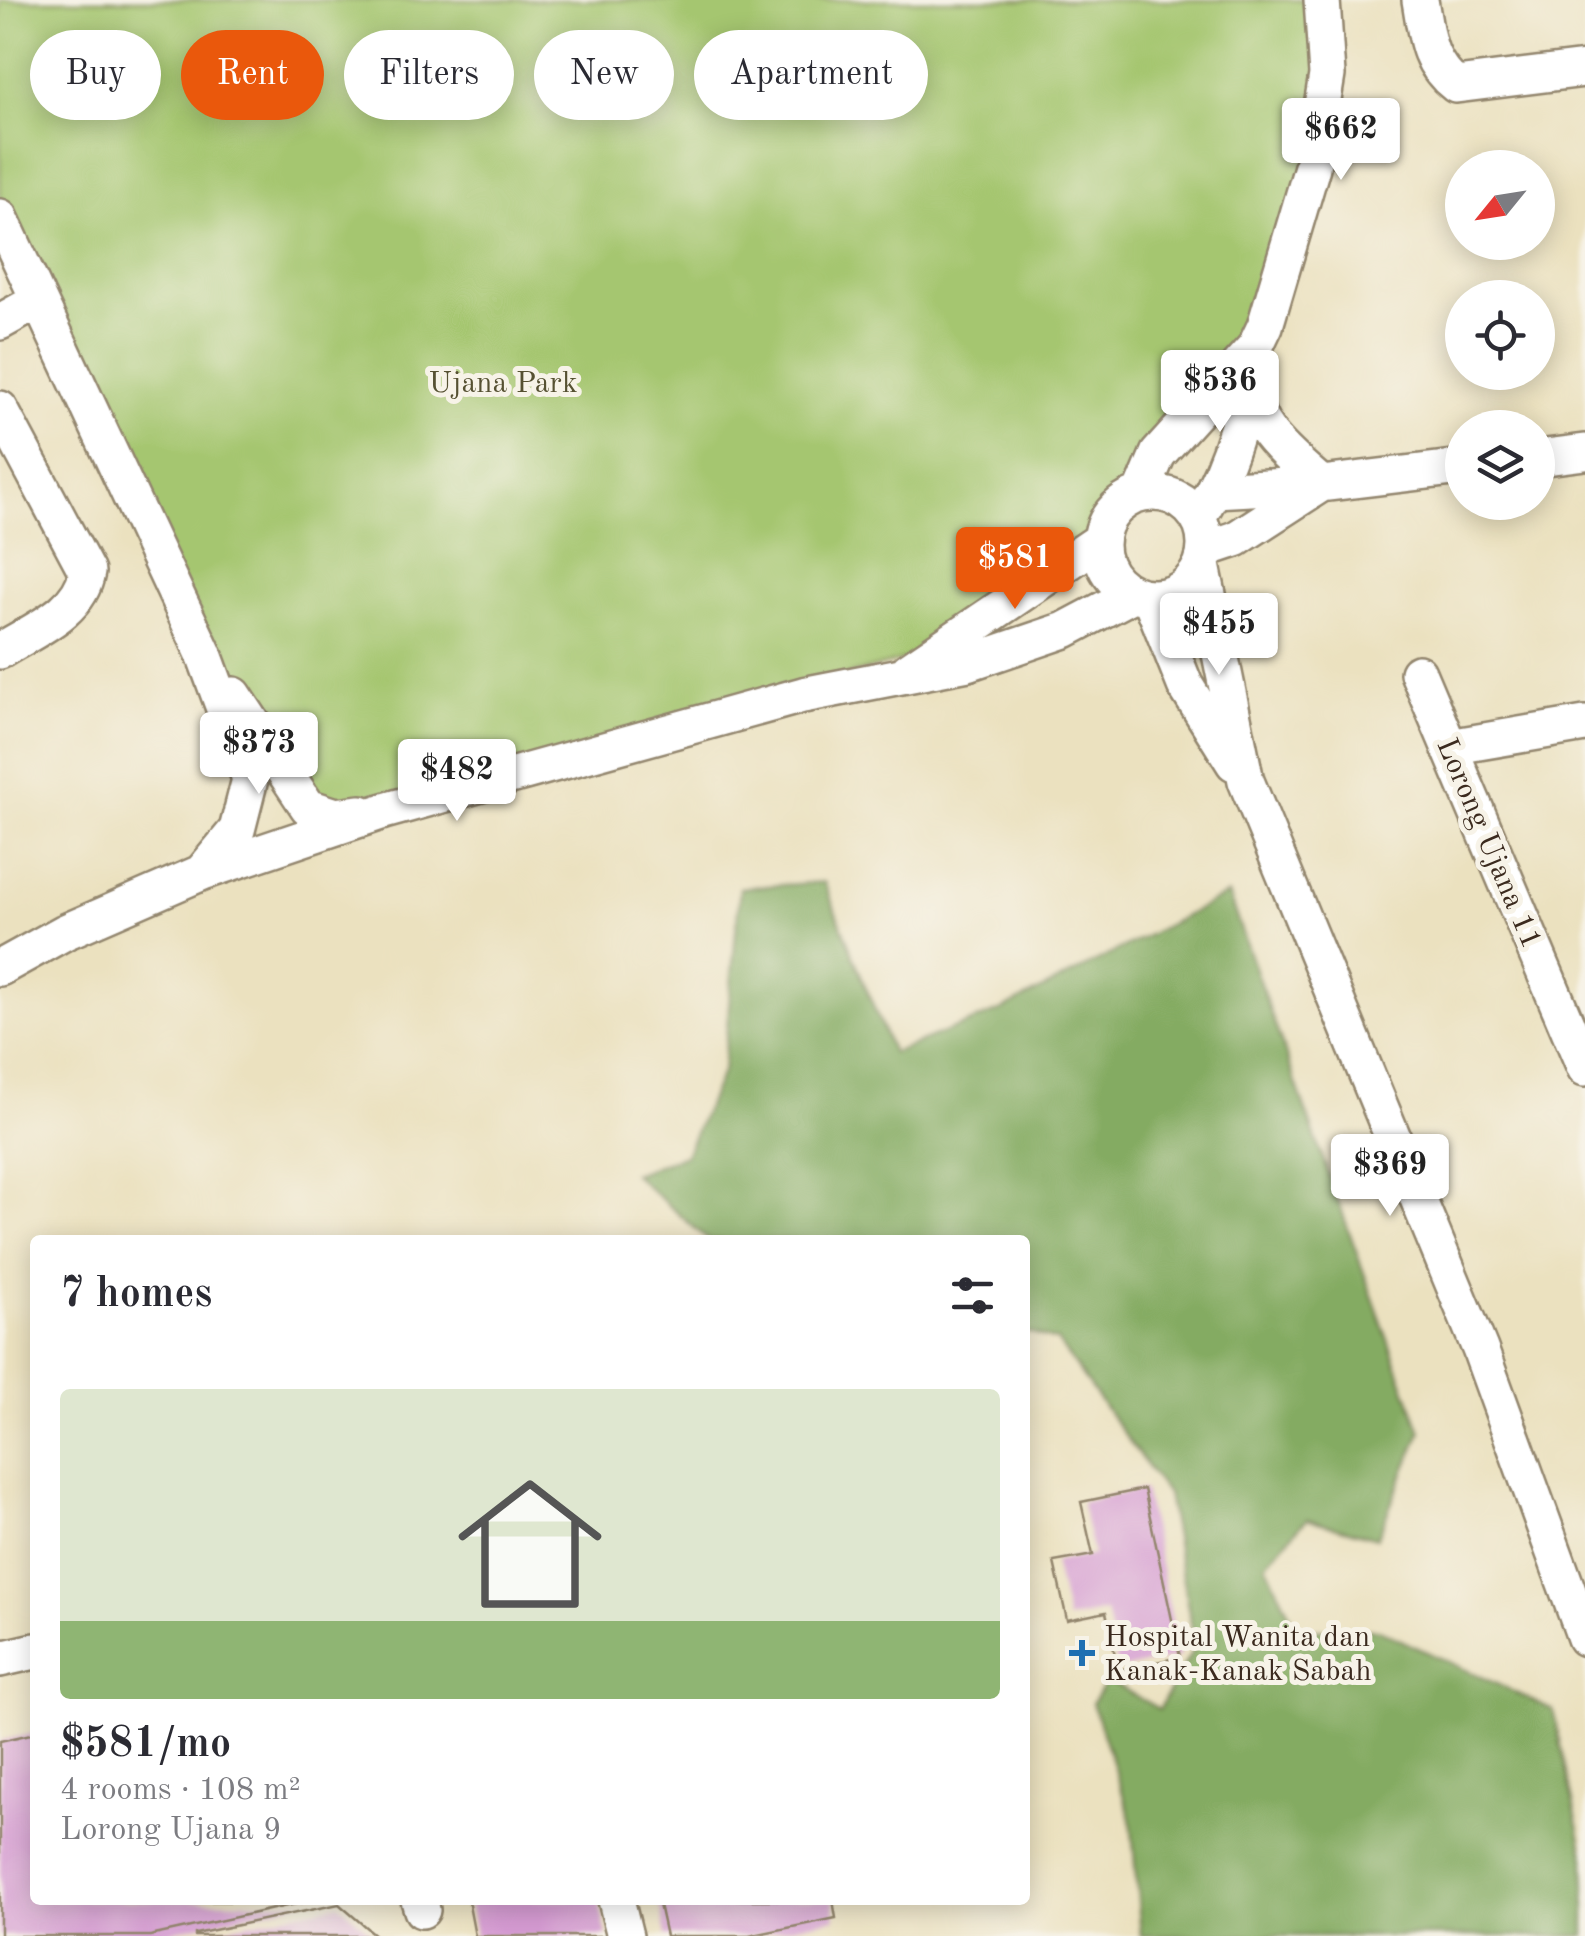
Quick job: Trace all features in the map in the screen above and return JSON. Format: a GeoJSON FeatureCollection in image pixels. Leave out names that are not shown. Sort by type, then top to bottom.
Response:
{"type":"FeatureCollection","features":[{"type":"Feature","properties":{"kind":"street"},"geometry":{"type":"LineString","coordinates":[[0,968],[65,932],[202,872],[384,811],[803,695],[908,671],[968,663],[1064,630],[1141,595],[1180,590],[1205,530],[1312,167],[1327,75],[1322,0]]}},
{"type":"Feature","properties":{"kind":"street"},"geometry":{"type":"LineString","coordinates":[[1420,0],[1430,57],[1456,85],[1585,69]]}},
{"type":"Feature","properties":{"kind":"street"},"geometry":{"type":"LineString","coordinates":[[0,217],[204,654],[250,779],[236,830],[202,872]]}},
{"type":"Feature","properties":{"kind":"street"},"geometry":{"type":"LineString","coordinates":[[0,322],[38,301]]}},
{"type":"Feature","properties":{"kind":"street"},"geometry":{"type":"LineString","coordinates":[[1253,364],[1250,398],[1266,429],[1321,484]]}},
{"type":"Feature","properties":{"kind":"street"},"geometry":{"type":"LineString","coordinates":[[1141,494],[1158,454],[1253,364]]}},
{"type":"Feature","properties":{"kind":"street"},"geometry":{"type":"LineString","coordinates":[[0,409],[86,572],[83,592],[69,607],[0,651]]}},
{"type":"Feature","properties":{"kind":"street"},"geometry":{"type":"LineString","coordinates":[[1555,456],[1585,452]]}},
{"type":"Feature","properties":{"kind":"street"},"geometry":{"type":"LineString","coordinates":[[1205,530],[1321,484],[1445,468]]}},
{"type":"Feature","properties":{"kind":"street"},"geometry":{"type":"LineString","coordinates":[[908,671],[1101,540],[1113,510],[1141,494],[1173,496],[1205,530],[1236,539],[1321,484]]}},
{"type":"Feature","properties":{"kind":"street"},"geometry":{"type":"LineString","coordinates":[[1205,530],[1246,780]]}},
{"type":"Feature","properties":{"kind":"street"},"geometry":{"type":"LineString","coordinates":[[1101,540],[1108,572],[1141,595],[1184,685],[1246,780],[1480,1350],[1585,1638]]}},
{"type":"Feature","properties":{"kind":"street"},"geometry":{"type":"LineString","coordinates":[[204,654],[308,807],[336,816],[384,811]]}},
{"type":"Feature","properties":{"kind":"street","name":"Lorong Ujana 11"},"geometry":{"type":"LineString","coordinates":[[1418,673],[1583,1056]]}},
{"type":"Feature","properties":{"kind":"street"},"geometry":{"type":"LineString","coordinates":[[1449,747],[1585,724]]}},
{"type":"Feature","properties":{"kind":"street"},"geometry":{"type":"LineString","coordinates":[[0,1659],[30,1652]]}},
{"type":"Feature","properties":{"kind":"street"},"geometry":{"type":"LineString","coordinates":[[617,1905],[625,1936]]}},
{"type":"Feature","properties":{"kind":"green space","name":"Ujana Park"},"geometry":{"type":"Polygon","coordinates":[[[0,0],[1322,0],[1327,75],[1265,326],[1104,524],[932,652],[336,816],[244,709],[0,217],[0,0]]]}},
{"type":"Feature","properties":{"kind":"green space"},"geometry":{"type":"Polygon","coordinates":[[[824,882],[892,1053],[1002,1010],[1228,894],[1421,1432],[1377,1538],[1307,1519],[1266,1564],[1297,1630],[1377,1629],[1553,1710],[1585,1858],[1585,1936],[1141,1936],[1131,1818],[1092,1703],[1107,1680],[1159,1709],[1195,1646],[1167,1494],[1057,1341],[1030,1333],[1030,1235],[702,1235],[633,1174],[685,1155],[723,1070],[740,888],[824,882]]]}},
{"type":"Feature","properties":{"kind":"building"},"geometry":{"type":"Polygon","coordinates":[[[1144,1489],[1180,1657],[1118,1670],[1106,1612],[1067,1620],[1054,1562],[1093,1555],[1081,1502],[1144,1489]]]}},
{"type":"Feature","properties":{"kind":"building"},"geometry":{"type":"Polygon","coordinates":[[[30,1734],[30,1905],[291,1905],[150,1936],[0,1936],[0,1741],[30,1734]]]}},
{"type":"Feature","properties":{"kind":"building"},"geometry":{"type":"Polygon","coordinates":[[[340,1905],[376,1936],[195,1936],[340,1905]]]}},
{"type":"Feature","properties":{"kind":"building"},"geometry":{"type":"Polygon","coordinates":[[[469,1905],[600,1905],[607,1936],[475,1936],[469,1905]]]}},
{"type":"Feature","properties":{"kind":"building"},"geometry":{"type":"Polygon","coordinates":[[[659,1905],[834,1905],[836,1918],[749,1936],[666,1936],[659,1905]]]}},
{"type":"Feature","properties":{"kind":"place","name":"Hospital Wanita dan Kanak-Kanak Sabah"},"geometry":{"type":"Point","coordinates":[1082,1653]}}]}
